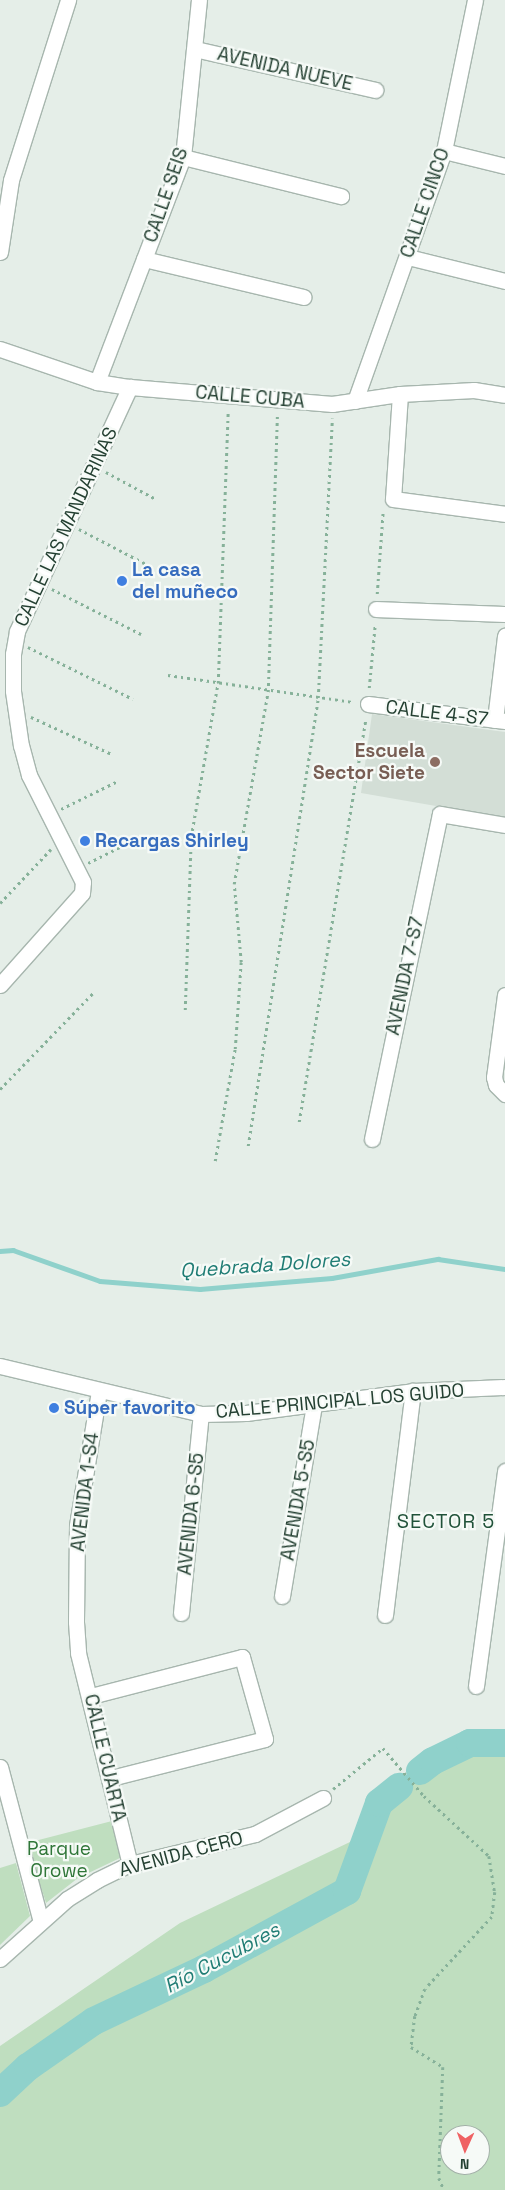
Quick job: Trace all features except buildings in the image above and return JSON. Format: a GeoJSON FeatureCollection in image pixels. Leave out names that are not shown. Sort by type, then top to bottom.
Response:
{"type":"FeatureCollection","features":[{"type":"Feature","properties":{"kind":"street"},"geometry":{"type":"LineString","coordinates":[[0,252],[10,180],[68,0]]}},
{"type":"Feature","properties":{"kind":"street","name":"CALLE SEIS"},"geometry":{"type":"LineString","coordinates":[[97,382],[183,157],[199,0]]}},
{"type":"Feature","properties":{"kind":"street","name":"CALLE CINCO"},"geometry":{"type":"LineString","coordinates":[[355,401],[408,257],[444,151],[476,0]]}},
{"type":"Feature","properties":{"kind":"street","name":"AVENIDA NUEVE"},"geometry":{"type":"LineString","coordinates":[[195,49],[375,90]]}},
{"type":"Feature","properties":{"kind":"street"},"geometry":{"type":"LineString","coordinates":[[444,151],[505,166]]}},
{"type":"Feature","properties":{"kind":"street"},"geometry":{"type":"LineString","coordinates":[[183,157],[341,196]]}},
{"type":"Feature","properties":{"kind":"street"},"geometry":{"type":"LineString","coordinates":[[408,257],[505,281]]}},
{"type":"Feature","properties":{"kind":"street"},"geometry":{"type":"LineString","coordinates":[[144,259],[304,297]]}},
{"type":"Feature","properties":{"kind":"street","name":"CALLE CUBA"},"geometry":{"type":"LineString","coordinates":[[0,349],[97,382],[130,387],[332,404],[400,394],[474,390],[505,395]]}},
{"type":"Feature","properties":{"kind":"street","name":"CALLE LAS MANDARINAS"},"geometry":{"type":"LineString","coordinates":[[0,985],[76,902],[82,892],[83,882],[29,775],[16,710],[13,654],[15,640],[40,582],[130,387]]}},
{"type":"Feature","properties":{"kind":"street"},"geometry":{"type":"LineString","coordinates":[[400,394],[393,499],[505,514]]}},
{"type":"Feature","properties":{"kind":"street"},"geometry":{"type":"LineString","coordinates":[[376,609],[505,614]]}},
{"type":"Feature","properties":{"kind":"street"},"geometry":{"type":"LineString","coordinates":[[500,721],[505,636]]}},
{"type":"Feature","properties":{"kind":"street","name":"CALLE 4-S7"},"geometry":{"type":"LineString","coordinates":[[368,704],[500,721]]}},
{"type":"Feature","properties":{"kind":"street","name":"AVENIDA 7-S7"},"geometry":{"type":"LineString","coordinates":[[372,1139],[440,814],[505,825]]}},
{"type":"Feature","properties":{"kind":"street"},"geometry":{"type":"LineString","coordinates":[[500,1089],[495,1062],[505,996]]}},
{"type":"Feature","properties":{"kind":"street","name":"CALLE PRINCIPAL LOS GUIDO"},"geometry":{"type":"LineString","coordinates":[[0,1366],[201,1414],[246,1413],[414,1391],[505,1387]]}},
{"type":"Feature","properties":{"kind":"street","name":"AVENIDA 1-S4"},"geometry":{"type":"LineString","coordinates":[[78,1653],[77,1526],[99,1391]]}},
{"type":"Feature","properties":{"kind":"street"},"geometry":{"type":"LineString","coordinates":[[385,1615],[414,1391]]}},
{"type":"Feature","properties":{"kind":"street","name":"AVENIDA 5-S5"},"geometry":{"type":"LineString","coordinates":[[282,1596],[314,1404]]}},
{"type":"Feature","properties":{"kind":"street","name":"AVENIDA 6-S5"},"geometry":{"type":"LineString","coordinates":[[181,1613],[201,1414]]}},
{"type":"Feature","properties":{"kind":"street"},"geometry":{"type":"LineString","coordinates":[[476,1686],[505,1471]]}},
{"type":"Feature","properties":{"kind":"street","name":"CALLE CUARTA"},"geometry":{"type":"LineString","coordinates":[[78,1653],[91,1696],[130,1864]]}},
{"type":"Feature","properties":{"kind":"street"},"geometry":{"type":"LineString","coordinates":[[91,1696],[242,1657],[265,1739],[110,1778]]}},
{"type":"Feature","properties":{"kind":"street"},"geometry":{"type":"LineString","coordinates":[[0,1766],[41,1922]]}},
{"type":"Feature","properties":{"kind":"street","name":"AVENIDA CERO"},"geometry":{"type":"LineString","coordinates":[[0,1958],[66,1899],[130,1864],[255,1834],[322,1798]]}},
{"type":"Feature","properties":{"kind":"path"},"geometry":{"type":"LineString","coordinates":[[185,1010],[191,838],[218,683],[229,394]]}},
{"type":"Feature","properties":{"kind":"path"},"geometry":{"type":"LineString","coordinates":[[215,1161],[236,1030],[241,962],[234,884],[268,692],[278,399]]}},
{"type":"Feature","properties":{"kind":"path"},"geometry":{"type":"LineString","coordinates":[[248,1146],[318,698],[332,404]]}},
{"type":"Feature","properties":{"kind":"path"},"geometry":{"type":"LineString","coordinates":[[94,466],[156,499]]}},
{"type":"Feature","properties":{"kind":"path"},"geometry":{"type":"LineString","coordinates":[[67,523],[146,564]]}},
{"type":"Feature","properties":{"kind":"path"},"geometry":{"type":"LineString","coordinates":[[40,582],[141,634]]}},
{"type":"Feature","properties":{"kind":"path"},"geometry":{"type":"LineString","coordinates":[[15,640],[133,699]]}},
{"type":"Feature","properties":{"kind":"path"},"geometry":{"type":"LineString","coordinates":[[168,675],[268,692],[368,704],[356,792],[299,1122]]}},
{"type":"Feature","properties":{"kind":"path"},"geometry":{"type":"LineString","coordinates":[[16,710],[112,754]]}},
{"type":"Feature","properties":{"kind":"path"},"geometry":{"type":"LineString","coordinates":[[49,815],[118,781]]}},
{"type":"Feature","properties":{"kind":"path"},"geometry":{"type":"LineString","coordinates":[[76,869],[138,838]]}},
{"type":"Feature","properties":{"kind":"path"},"geometry":{"type":"LineString","coordinates":[[0,903],[60,839]]}},
{"type":"Feature","properties":{"kind":"path"},"geometry":{"type":"LineString","coordinates":[[0,1090],[96,992]]}},
{"type":"Feature","properties":{"kind":"path"},"geometry":{"type":"LineString","coordinates":[[322,1798],[383,1748],[424,1796],[489,1856],[495,1892],[492,1917],[425,1989],[415,2016],[411,2047],[443,2067],[439,2178],[444,2190]]}},
{"type":"Feature","properties":{"kind":"shaded area","name":"Escuela Sector Siete"},"geometry":{"type":"Polygon","coordinates":[[[372,714],[505,732],[505,818],[361,793],[372,714]]]}},
{"type":"Feature","properties":{"kind":"green space"},"geometry":{"type":"Polygon","coordinates":[[[467,1754],[505,1754],[505,2190],[0,2190],[0,2046],[180,1923],[350,1842],[382,1808],[436,1765],[467,1754]]]}},
{"type":"Feature","properties":{"kind":"green space","name":"Parque Orowe"},"geometry":{"type":"Polygon","coordinates":[[[112,1821],[120,1858],[78,1878],[46,1903],[27,1843],[112,1821]]]}},
{"type":"Feature","properties":{"kind":"green space","name":"Parque Orowe"},"geometry":{"type":"Polygon","coordinates":[[[16,1863],[30,1916],[0,1945],[0,1868],[16,1863]]]}},
{"type":"Feature","properties":{"kind":"waterway","name":"Quebrada Dolores"},"geometry":{"type":"LineString","coordinates":[[0,1251],[13,1250],[100,1281],[200,1289],[332,1278],[438,1259],[505,1269]]}},
{"type":"Feature","properties":{"kind":"waterway","name":"Río Cucubres"},"geometry":{"type":"LineString","coordinates":[[420,1771],[433,1761],[470,1743],[505,1743]]}},
{"type":"Feature","properties":{"kind":"waterway","name":"Río Cucubres"},"geometry":{"type":"LineString","coordinates":[[0,2093],[28,2067],[94,2021],[204,1969],[347,1891],[379,1803],[399,1787]]}},
{"type":"Feature","properties":{"kind":"place","name":"La casa del muñeco"},"geometry":{"type":"Point","coordinates":[122,581]}},
{"type":"Feature","properties":{"kind":"place","name":"Escuela Sector Siete"},"geometry":{"type":"Point","coordinates":[435,762]}},
{"type":"Feature","properties":{"kind":"place","name":"Recargas Shirley"},"geometry":{"type":"Point","coordinates":[85,841]}},
{"type":"Feature","properties":{"kind":"place","name":"Súper favorito"},"geometry":{"type":"Point","coordinates":[54,1408]}},
{"type":"Feature","properties":{"kind":"district","name":"SECTOR 5"},"geometry":{"type":"Point","coordinates":[446,1521]}}]}
